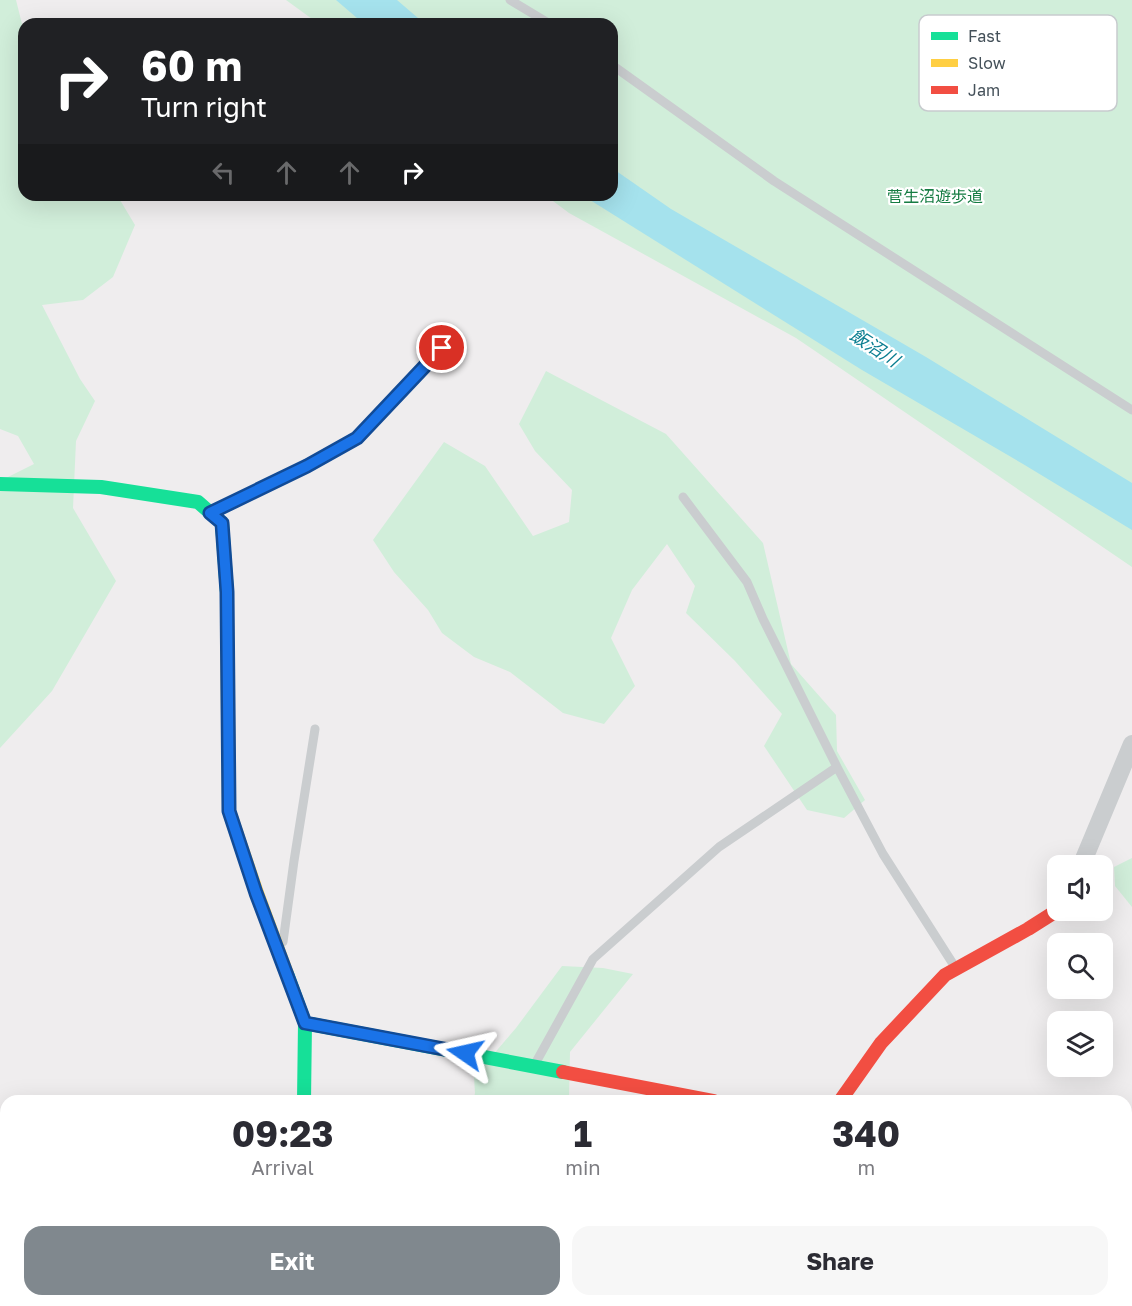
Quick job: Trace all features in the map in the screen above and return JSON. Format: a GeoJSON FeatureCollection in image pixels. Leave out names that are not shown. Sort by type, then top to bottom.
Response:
{"type":"FeatureCollection","features":[{"type":"Feature","properties":{"kind":"street"},"geometry":{"type":"LineString","coordinates":[[0,484],[100,487],[198,502],[222,523],[227,592],[229,811],[256,893],[305,1023],[304,1095]]}},
{"type":"Feature","properties":{"kind":"street"},"geometry":{"type":"LineString","coordinates":[[1086,855],[1132,744]]}},
{"type":"Feature","properties":{"kind":"street"},"geometry":{"type":"LineString","coordinates":[[844,1095],[880,1043],[945,975],[1047,917]]}},
{"type":"Feature","properties":{"kind":"street"},"geometry":{"type":"LineString","coordinates":[[305,1023],[683,1095]]}},
{"type":"Feature","properties":{"kind":"lane"},"geometry":{"type":"LineString","coordinates":[[510,0],[540,18]]}},
{"type":"Feature","properties":{"kind":"lane"},"geometry":{"type":"LineString","coordinates":[[618,69],[774,181],[1132,410]]}},
{"type":"Feature","properties":{"kind":"lane"},"geometry":{"type":"LineString","coordinates":[[210,513],[307,466],[357,438],[442,348]]}},
{"type":"Feature","properties":{"kind":"lane"},"geometry":{"type":"LineString","coordinates":[[683,497],[747,582],[763,619],[883,854],[956,968]]}},
{"type":"Feature","properties":{"kind":"lane"},"geometry":{"type":"LineString","coordinates":[[281,959],[315,729]]}},
{"type":"Feature","properties":{"kind":"lane"},"geometry":{"type":"LineString","coordinates":[[534,1066],[593,959],[718,847],[837,767]]}},
{"type":"Feature","properties":{"kind":"green space"},"geometry":{"type":"Polygon","coordinates":[[[0,0],[16,0],[20,18],[18,18],[18,201],[121,201],[135,225],[113,277],[83,300],[42,305],[80,379],[95,401],[76,441],[73,508],[116,581],[52,691],[0,748],[0,481],[34,464],[18,436],[0,429],[0,0]]]}},
{"type":"Feature","properties":{"kind":"green space","name":"菅生沼遊歩道"},"geometry":{"type":"Polygon","coordinates":[[[286,0],[1132,0],[1132,567],[796,338],[569,213],[553,201],[618,201],[618,18],[311,18],[286,0]]]}},
{"type":"Feature","properties":{"kind":"green space"},"geometry":{"type":"Polygon","coordinates":[[[546,371],[666,434],[763,543],[791,664],[836,715],[837,751],[865,800],[844,818],[807,810],[764,746],[782,714],[735,661],[686,613],[695,586],[667,544],[632,590],[611,638],[635,686],[604,724],[563,713],[510,672],[474,657],[442,633],[428,610],[394,572],[373,540],[444,442],[485,466],[533,536],[569,522],[572,490],[535,451],[519,424],[546,371]]]}},
{"type":"Feature","properties":{"kind":"green space"},"geometry":{"type":"Polygon","coordinates":[[[1132,858],[1132,907],[1115,886],[1114,867],[1132,858]]]}},
{"type":"Feature","properties":{"kind":"green space"},"geometry":{"type":"Polygon","coordinates":[[[562,966],[603,968],[633,974],[570,1052],[569,1095],[474,1095],[474,1077],[516,1028],[562,966]]]}},
{"type":"Feature","properties":{"kind":"water"},"geometry":{"type":"Polygon","coordinates":[[[336,0],[397,0],[418,18],[357,18],[336,0]]]}},
{"type":"Feature","properties":{"kind":"water","name":"飯沼川"},"geometry":{"type":"Polygon","coordinates":[[[618,172],[671,209],[926,357],[1132,483],[1132,530],[862,370],[592,201],[618,201],[618,172]]]}},
{"type":"Feature","properties":{"kind":"traffic: fast"},"geometry":{"type":"LineString","coordinates":[[0,484],[101,487],[198,502],[222,523],[227,618]]}},
{"type":"Feature","properties":{"kind":"traffic: fast"},"geometry":{"type":"LineString","coordinates":[[287,974],[305,1023],[304,1095]]}},
{"type":"Feature","properties":{"kind":"traffic: fast"},"geometry":{"type":"LineString","coordinates":[[305,1023],[563,1072]]}},
{"type":"Feature","properties":{"kind":"traffic: slow"},"geometry":{"type":"LineString","coordinates":[[227,618],[229,811],[287,974]]}},
{"type":"Feature","properties":{"kind":"traffic: jam"},"geometry":{"type":"LineString","coordinates":[[844,1095],[881,1043],[945,975],[1047,917]]}},
{"type":"Feature","properties":{"kind":"traffic: jam"},"geometry":{"type":"LineString","coordinates":[[563,1072],[683,1095]]}},
{"type":"Feature","properties":{"kind":"route"},"geometry":{"type":"LineString","coordinates":[[442,348],[357,438],[307,466],[210,513],[222,523],[227,592],[229,811],[256,893],[305,1023],[465,1053]]}}]}
